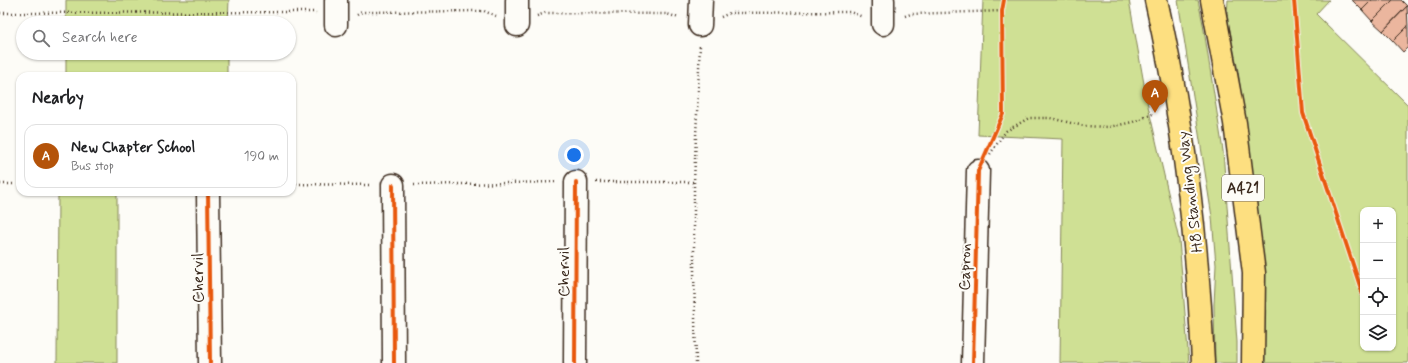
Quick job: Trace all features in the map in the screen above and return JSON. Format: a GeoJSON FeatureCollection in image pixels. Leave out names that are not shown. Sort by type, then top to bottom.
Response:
{"type":"FeatureCollection","features":[{"type":"Feature","properties":{"kind":"highway","name":"H8 Standing Way"},"geometry":{"type":"LineString","coordinates":[[1156,0],[1180,123],[1194,238],[1202,329],[1203,363]]}},
{"type":"Feature","properties":{"kind":"highway"},"geometry":{"type":"LineString","coordinates":[[1163,33],[1168,0]]}},
{"type":"Feature","properties":{"kind":"highway","name":"A421"},"geometry":{"type":"LineString","coordinates":[[1212,0],[1234,123],[1254,273],[1253,363]]}},
{"type":"Feature","properties":{"kind":"street"},"geometry":{"type":"LineString","coordinates":[[336,0],[336,25]]}},
{"type":"Feature","properties":{"kind":"street"},"geometry":{"type":"LineString","coordinates":[[517,0],[517,25]]}},
{"type":"Feature","properties":{"kind":"street"},"geometry":{"type":"LineString","coordinates":[[700,25],[701,0]]}},
{"type":"Feature","properties":{"kind":"street"},"geometry":{"type":"LineString","coordinates":[[883,0],[883,24]]}},
{"type":"Feature","properties":{"kind":"street","name":"Capron"},"geometry":{"type":"LineString","coordinates":[[973,363],[978,171]]}},
{"type":"Feature","properties":{"kind":"street","name":"Chervil"},"geometry":{"type":"LineString","coordinates":[[575,363],[576,182]]}},
{"type":"Feature","properties":{"kind":"street"},"geometry":{"type":"LineString","coordinates":[[393,186],[394,363]]}},
{"type":"Feature","properties":{"kind":"street","name":"Chervil"},"geometry":{"type":"LineString","coordinates":[[208,196],[210,363]]}},
{"type":"Feature","properties":{"kind":"path"},"geometry":{"type":"LineString","coordinates":[[1002,19],[1003,5]]}},
{"type":"Feature","properties":{"kind":"path"},"geometry":{"type":"LineString","coordinates":[[696,363],[694,182],[700,25]]}},
{"type":"Feature","properties":{"kind":"path"},"geometry":{"type":"LineString","coordinates":[[978,171],[1006,131],[1029,118],[1050,118],[1084,126],[1109,127],[1133,122],[1155,113]]}},
{"type":"Feature","properties":{"kind":"path"},"geometry":{"type":"LineString","coordinates":[[978,171],[988,150]]}},
{"type":"Feature","properties":{"kind":"path"},"geometry":{"type":"LineString","coordinates":[[296,184],[393,186],[576,182],[694,182]]}},
{"type":"Feature","properties":{"kind":"path"},"geometry":{"type":"LineString","coordinates":[[0,184],[16,184]]}},
{"type":"Feature","properties":{"kind":"green space"},"geometry":{"type":"Polygon","coordinates":[[[66,0],[229,0],[228,16],[66,16],[66,0]]]}},
{"type":"Feature","properties":{"kind":"green space"},"geometry":{"type":"Polygon","coordinates":[[[983,0],[1129,0],[1148,106],[1179,240],[1189,363],[1060,363],[1063,139],[978,135],[983,0]]]}},
{"type":"Feature","properties":{"kind":"green space"},"geometry":{"type":"Polygon","coordinates":[[[1178,0],[1198,0],[1203,24],[1223,151],[1237,342],[1237,363],[1215,363],[1214,304],[1216,265],[1212,217],[1178,0]]]}},
{"type":"Feature","properties":{"kind":"green space"},"geometry":{"type":"Polygon","coordinates":[[[1228,0],[1329,0],[1316,14],[1408,105],[1408,363],[1262,363],[1248,146],[1238,71],[1227,16],[1228,0]]]}},
{"type":"Feature","properties":{"kind":"green space"},"geometry":{"type":"Polygon","coordinates":[[[66,60],[227,60],[227,72],[66,72],[66,60]]]}},
{"type":"Feature","properties":{"kind":"green space"},"geometry":{"type":"Polygon","coordinates":[[[58,196],[117,196],[117,363],[57,363],[58,196]]]}},
{"type":"Feature","properties":{"kind":"building"},"geometry":{"type":"Polygon","coordinates":[[[1352,0],[1372,0],[1362,10],[1352,0]]]}},
{"type":"Feature","properties":{"kind":"building"},"geometry":{"type":"Polygon","coordinates":[[[1372,0],[1393,0],[1372,21],[1362,10],[1372,0]]]}},
{"type":"Feature","properties":{"kind":"building"},"geometry":{"type":"Polygon","coordinates":[[[1393,0],[1401,0],[1407,6],[1383,31],[1372,21],[1393,0]]]}},
{"type":"Feature","properties":{"kind":"building"},"geometry":{"type":"Polygon","coordinates":[[[1407,6],[1408,26],[1393,41],[1383,31],[1407,6]]]}},
{"type":"Feature","properties":{"kind":"building"},"geometry":{"type":"Polygon","coordinates":[[[1408,26],[1408,47],[1403,52],[1393,41],[1408,26]]]}},
{"type":"Feature","properties":{"kind":"cycle path"},"geometry":{"type":"LineString","coordinates":[[973,363],[978,171],[1003,114],[1002,11],[1004,0]]}},
{"type":"Feature","properties":{"kind":"cycle path"},"geometry":{"type":"LineString","coordinates":[[1294,0],[1303,113],[1360,286]]}},
{"type":"Feature","properties":{"kind":"cycle path"},"geometry":{"type":"LineString","coordinates":[[575,363],[576,182]]}},
{"type":"Feature","properties":{"kind":"cycle path"},"geometry":{"type":"LineString","coordinates":[[393,185],[394,363]]}},
{"type":"Feature","properties":{"kind":"cycle path"},"geometry":{"type":"LineString","coordinates":[[208,196],[210,363]]}},
{"type":"Feature","properties":{"kind":"place","name":"New Chapter School"},"geometry":{"type":"Point","coordinates":[1155,113]}}]}
